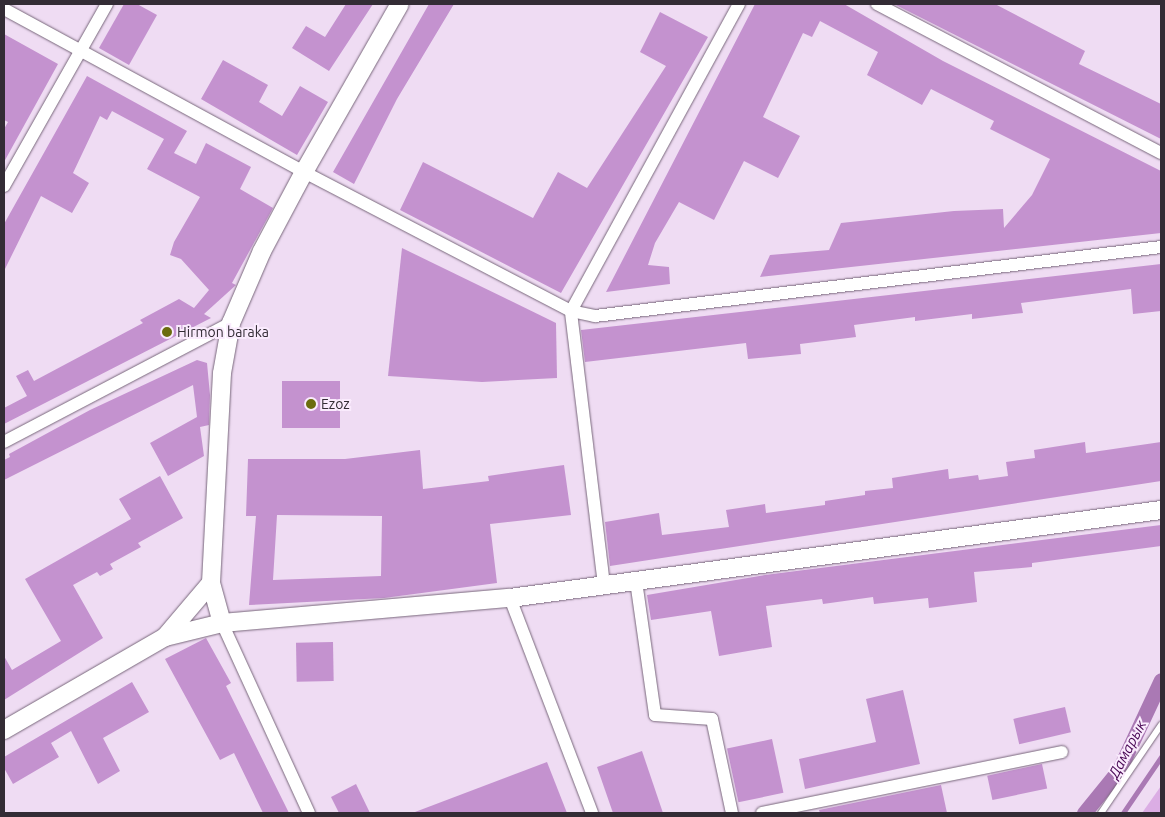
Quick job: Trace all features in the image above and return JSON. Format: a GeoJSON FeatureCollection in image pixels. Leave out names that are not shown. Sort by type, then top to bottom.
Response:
{"type":"FeatureCollection","features":[{"type":"Feature","properties":{"kind":"main road"},"geometry":{"type":"LineString","coordinates":[[222,623],[211,583],[222,373],[231,323],[262,251],[304,172],[400,4]]}},
{"type":"Feature","properties":{"kind":"main road"},"geometry":{"type":"LineString","coordinates":[[4,730],[165,637],[222,623],[510,598],[1161,510]]}},
{"type":"Feature","properties":{"kind":"main road"},"geometry":{"type":"LineString","coordinates":[[165,637],[211,583]]}},
{"type":"Feature","properties":{"kind":"street"},"geometry":{"type":"LineString","coordinates":[[4,186],[107,4]]}},
{"type":"Feature","properties":{"kind":"street"},"geometry":{"type":"LineString","coordinates":[[604,585],[571,311],[739,4]]}},
{"type":"Feature","properties":{"kind":"street"},"geometry":{"type":"LineString","coordinates":[[877,4],[1161,153]]}},
{"type":"Feature","properties":{"kind":"street"},"geometry":{"type":"LineString","coordinates":[[4,9],[304,172],[571,311],[595,316],[1161,247]]}},
{"type":"Feature","properties":{"kind":"street"},"geometry":{"type":"LineString","coordinates":[[4,442],[231,323]]}},
{"type":"Feature","properties":{"kind":"street"},"geometry":{"type":"LineString","coordinates":[[636,581],[655,715],[712,718],[732,813]]}},
{"type":"Feature","properties":{"kind":"street"},"geometry":{"type":"LineString","coordinates":[[510,598],[592,813]]}},
{"type":"Feature","properties":{"kind":"street"},"geometry":{"type":"LineString","coordinates":[[222,623],[309,813]]}},
{"type":"Feature","properties":{"kind":"street"},"geometry":{"type":"LineString","coordinates":[[762,813],[1062,752]]}},
{"type":"Feature","properties":{"kind":"lane"},"geometry":{"type":"LineString","coordinates":[[1101,813],[1161,725]]}},
{"type":"Feature","properties":{"kind":"shaded area"},"geometry":{"type":"Polygon","coordinates":[[[1161,786],[1161,813],[1142,813],[1161,786]]]}},
{"type":"Feature","properties":{"kind":"building"},"geometry":{"type":"Polygon","coordinates":[[[124,4],[137,4],[157,15],[129,65],[99,48],[124,4]]]}},
{"type":"Feature","properties":{"kind":"building"},"geometry":{"type":"Polygon","coordinates":[[[346,4],[373,4],[329,71],[292,48],[306,26],[325,37],[346,4]]]}},
{"type":"Feature","properties":{"kind":"building"},"geometry":{"type":"Polygon","coordinates":[[[429,4],[454,4],[397,99],[354,184],[333,172],[429,4]]]}},
{"type":"Feature","properties":{"kind":"building"},"geometry":{"type":"Polygon","coordinates":[[[755,4],[844,4],[943,61],[1161,171],[1161,233],[760,277],[770,255],[829,250],[841,223],[954,211],[1003,209],[1004,228],[1032,195],[1050,159],[990,129],[994,121],[931,89],[922,105],[867,75],[878,52],[820,21],[812,37],[803,33],[763,117],[800,136],[778,178],[744,161],[714,220],[679,202],[655,243],[648,265],[669,267],[670,284],[606,292],[755,4]]]}},
{"type":"Feature","properties":{"kind":"building"},"geometry":{"type":"Polygon","coordinates":[[[894,4],[995,4],[1085,51],[1079,64],[1161,104],[1161,139],[894,4]]]}},
{"type":"Feature","properties":{"kind":"building"},"geometry":{"type":"Polygon","coordinates":[[[660,12],[708,37],[561,293],[400,210],[423,162],[533,218],[558,172],[587,188],[666,66],[640,52],[660,12]]]}},
{"type":"Feature","properties":{"kind":"building"},"geometry":{"type":"Polygon","coordinates":[[[4,34],[58,64],[4,162],[4,129],[8,122],[4,120],[4,34]]]}},
{"type":"Feature","properties":{"kind":"building"},"geometry":{"type":"Polygon","coordinates":[[[223,60],[268,85],[259,102],[282,116],[300,86],[328,102],[297,155],[201,99],[223,60]]]}},
{"type":"Feature","properties":{"kind":"building"},"geometry":{"type":"Polygon","coordinates":[[[87,76],[187,131],[174,153],[196,164],[206,143],[251,167],[240,189],[273,208],[232,283],[236,285],[204,314],[211,318],[4,424],[4,408],[27,396],[16,376],[28,370],[34,381],[143,323],[140,320],[179,299],[194,308],[209,290],[181,259],[170,255],[174,242],[200,197],[147,169],[164,139],[112,111],[107,120],[100,116],[73,173],[89,183],[72,213],[41,196],[4,271],[4,224],[87,76]]]}},
{"type":"Feature","properties":{"kind":"building"},"geometry":{"type":"Polygon","coordinates":[[[402,248],[556,323],[557,378],[482,382],[388,376],[402,248]]]}},
{"type":"Feature","properties":{"kind":"building"},"geometry":{"type":"Polygon","coordinates":[[[1161,264],[1161,311],[1133,314],[1131,289],[1021,303],[1023,313],[972,319],[972,314],[915,321],[915,317],[854,325],[856,337],[800,344],[801,354],[748,359],[746,343],[585,362],[581,330],[1161,264]]]}},
{"type":"Feature","properties":{"kind":"building"},"geometry":{"type":"Polygon","coordinates":[[[197,360],[207,363],[210,395],[209,425],[200,427],[204,456],[168,476],[150,443],[197,417],[193,385],[4,480],[4,460],[10,457],[9,454],[90,410],[197,360]]]}},
{"type":"Feature","properties":{"kind":"building","name":"Ezoz"},"geometry":{"type":"Polygon","coordinates":[[[282,381],[340,381],[340,428],[282,428],[282,381]]]}},
{"type":"Feature","properties":{"kind":"building"},"geometry":{"type":"Polygon","coordinates":[[[1085,442],[1086,453],[1161,442],[1161,481],[610,566],[605,522],[659,513],[662,535],[729,527],[726,510],[765,504],[766,513],[825,505],[825,501],[865,495],[865,491],[893,488],[892,478],[948,469],[949,479],[978,475],[979,480],[1008,476],[1006,462],[1035,458],[1034,450],[1085,442]]]}},
{"type":"Feature","properties":{"kind":"building"},"geometry":{"type":"Polygon","coordinates":[[[420,450],[423,489],[489,481],[488,476],[564,465],[571,515],[490,524],[497,583],[384,598],[249,605],[256,516],[246,516],[248,459],[345,459],[420,450]],[[277,515],[273,580],[381,576],[382,516],[277,515]]]}},
{"type":"Feature","properties":{"kind":"building"},"geometry":{"type":"Polygon","coordinates":[[[160,476],[183,518],[138,543],[141,547],[110,564],[113,569],[100,576],[97,572],[73,585],[103,638],[4,700],[4,656],[12,670],[61,641],[25,579],[131,519],[119,499],[160,476]]]}},
{"type":"Feature","properties":{"kind":"building"},"geometry":{"type":"Polygon","coordinates":[[[1161,525],[1161,546],[1032,563],[1032,567],[974,572],[977,602],[929,608],[928,598],[874,604],[873,597],[823,604],[822,599],[766,606],[772,647],[719,656],[711,611],[651,620],[647,595],[765,575],[1161,525]]]}},
{"type":"Feature","properties":{"kind":"building"},"geometry":{"type":"Polygon","coordinates":[[[206,638],[231,683],[226,686],[289,813],[263,813],[234,753],[220,760],[165,659],[206,638]]]}},
{"type":"Feature","properties":{"kind":"building"},"geometry":{"type":"Polygon","coordinates":[[[333,642],[334,681],[297,682],[296,643],[333,642]]]}},
{"type":"Feature","properties":{"kind":"building"},"geometry":{"type":"Polygon","coordinates":[[[132,682],[149,712],[103,738],[120,771],[98,784],[71,731],[51,743],[59,757],[13,784],[4,768],[4,757],[132,682]]]}},
{"type":"Feature","properties":{"kind":"building"},"geometry":{"type":"Polygon","coordinates":[[[903,690],[920,764],[805,789],[799,759],[876,742],[866,699],[903,690]]]}},
{"type":"Feature","properties":{"kind":"building"},"geometry":{"type":"Polygon","coordinates":[[[1065,707],[1071,732],[1019,744],[1013,719],[1065,707]]]}},
{"type":"Feature","properties":{"kind":"building"},"geometry":{"type":"Polygon","coordinates":[[[772,739],[783,793],[738,802],[727,749],[772,739]]]}},
{"type":"Feature","properties":{"kind":"building"},"geometry":{"type":"Polygon","coordinates":[[[642,751],[663,813],[613,813],[597,767],[642,751]]]}},
{"type":"Feature","properties":{"kind":"building"},"geometry":{"type":"Polygon","coordinates":[[[547,762],[567,813],[415,813],[415,812],[547,762]]]}},
{"type":"Feature","properties":{"kind":"building"},"geometry":{"type":"Polygon","coordinates":[[[1042,764],[1047,788],[992,800],[987,776],[1042,764]]]}},
{"type":"Feature","properties":{"kind":"building"},"geometry":{"type":"Polygon","coordinates":[[[356,784],[370,813],[339,813],[331,797],[356,784]]]}},
{"type":"Feature","properties":{"kind":"building"},"geometry":{"type":"Polygon","coordinates":[[[941,785],[947,813],[820,813],[819,810],[941,785]]]}},
{"type":"Feature","properties":{"kind":"waterway","name":"Дамарык"},"geometry":{"type":"LineString","coordinates":[[1084,813],[1119,770],[1161,680]]}},
{"type":"Feature","properties":{"kind":"waterway"},"geometry":{"type":"LineString","coordinates":[[1123,813],[1161,757]]}},
{"type":"Feature","properties":{"kind":"place","name":"Hirmon baraka"},"geometry":{"type":"Point","coordinates":[167,332]}},
{"type":"Feature","properties":{"kind":"place","name":"Ezoz"},"geometry":{"type":"Point","coordinates":[311,404]}}]}
